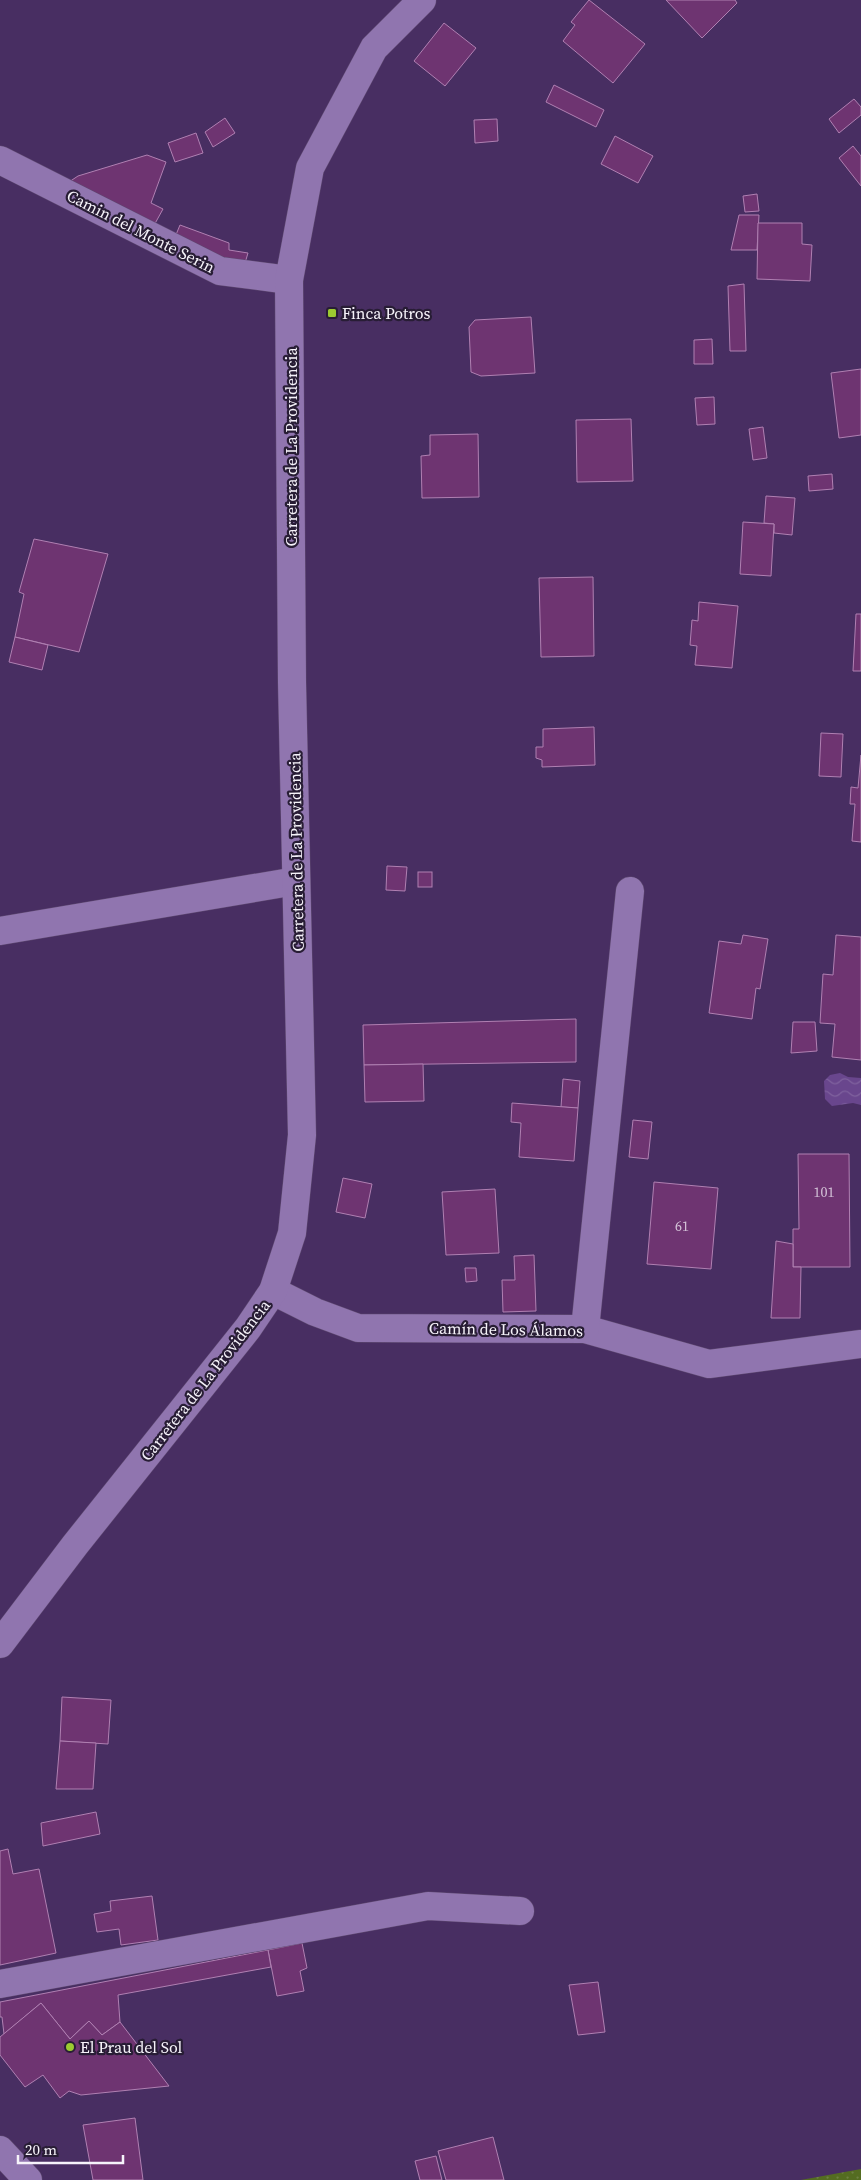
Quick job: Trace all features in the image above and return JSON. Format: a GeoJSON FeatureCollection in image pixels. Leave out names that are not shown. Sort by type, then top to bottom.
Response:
{"type":"FeatureCollection","features":[{"type":"Feature","properties":{"kind":"street","name":"Carretera de La Providencia"},"geometry":{"type":"LineString","coordinates":[[0,1644],[75,1545],[248,1328],[273,1291],[292,1233],[302,1135],[292,682],[289,280],[310,168],[374,48],[422,0]]}},
{"type":"Feature","properties":{"kind":"street","name":"Camin del Monte Serin"},"geometry":{"type":"LineString","coordinates":[[0,160],[220,271],[289,280]]}},
{"type":"Feature","properties":{"kind":"street"},"geometry":{"type":"LineString","coordinates":[[0,931],[296,881]]}},
{"type":"Feature","properties":{"kind":"street"},"geometry":{"type":"LineString","coordinates":[[585,1329],[630,890]]}},
{"type":"Feature","properties":{"kind":"street","name":"Camín de Los Álamos"},"geometry":{"type":"LineString","coordinates":[[273,1291],[315,1312],[358,1328],[585,1329],[710,1364],[861,1344]]}},
{"type":"Feature","properties":{"kind":"street"},"geometry":{"type":"LineString","coordinates":[[0,1984],[428,1906],[520,1911]]}},
{"type":"Feature","properties":{"kind":"street"},"geometry":{"type":"LineString","coordinates":[[0,2150],[28,2180]]}},
{"type":"Feature","properties":{"kind":"green space"},"geometry":{"type":"Polygon","coordinates":[[[861,2169],[861,2180],[801,2180],[861,2169]]]}},
{"type":"Feature","properties":{"kind":"water"},"geometry":{"type":"Polygon","coordinates":[[[840,1073],[848,1077],[861,1078],[861,1105],[853,1103],[832,1106],[825,1099],[824,1081],[830,1075],[840,1073]]]}},
{"type":"Feature","properties":{"kind":"building"},"geometry":{"type":"Polygon","coordinates":[[[589,0],[645,44],[613,83],[563,41],[575,25],[571,22],[589,0]]]}},
{"type":"Feature","properties":{"kind":"building"},"geometry":{"type":"Polygon","coordinates":[[[666,0],[735,0],[737,3],[702,38],[666,0]]]}},
{"type":"Feature","properties":{"kind":"building"},"geometry":{"type":"Polygon","coordinates":[[[444,23],[476,48],[445,86],[414,61],[444,23]]]}},
{"type":"Feature","properties":{"kind":"building"},"geometry":{"type":"Polygon","coordinates":[[[554,85],[604,110],[596,127],[546,102],[554,85]]]}},
{"type":"Feature","properties":{"kind":"building"},"geometry":{"type":"Polygon","coordinates":[[[854,99],[861,107],[861,115],[839,133],[829,119],[854,99]]]}},
{"type":"Feature","properties":{"kind":"building"},"geometry":{"type":"Polygon","coordinates":[[[225,118],[235,133],[213,147],[205,132],[225,118]]]}},
{"type":"Feature","properties":{"kind":"building"},"geometry":{"type":"Polygon","coordinates":[[[497,119],[498,141],[475,143],[474,120],[497,119]]]}},
{"type":"Feature","properties":{"kind":"building"},"geometry":{"type":"Polygon","coordinates":[[[196,133],[203,153],[175,162],[168,143],[196,133]]]}},
{"type":"Feature","properties":{"kind":"building"},"geometry":{"type":"Polygon","coordinates":[[[615,136],[653,156],[638,183],[601,164],[615,136]]]}},
{"type":"Feature","properties":{"kind":"building"},"geometry":{"type":"Polygon","coordinates":[[[853,146],[861,156],[861,186],[839,158],[853,146]]]}},
{"type":"Feature","properties":{"kind":"building"},"geometry":{"type":"Polygon","coordinates":[[[147,155],[166,162],[151,203],[163,209],[152,229],[66,184],[78,176],[147,155]]]}},
{"type":"Feature","properties":{"kind":"building"},"geometry":{"type":"Polygon","coordinates":[[[757,194],[759,211],[745,212],[743,196],[757,194]]]}},
{"type":"Feature","properties":{"kind":"building"},"geometry":{"type":"Polygon","coordinates":[[[739,215],[759,215],[757,250],[731,250],[739,215]]]}},
{"type":"Feature","properties":{"kind":"building"},"geometry":{"type":"Polygon","coordinates":[[[758,223],[802,223],[802,244],[812,245],[810,281],[757,279],[758,223]]]}},
{"type":"Feature","properties":{"kind":"building"},"geometry":{"type":"Polygon","coordinates":[[[180,225],[229,243],[229,250],[248,253],[245,263],[226,261],[173,242],[180,225]]]}},
{"type":"Feature","properties":{"kind":"building"},"geometry":{"type":"Polygon","coordinates":[[[744,284],[746,351],[730,351],[728,286],[744,284]]]}},
{"type":"Feature","properties":{"kind":"building"},"geometry":{"type":"Polygon","coordinates":[[[531,317],[535,373],[481,376],[471,372],[469,327],[475,320],[531,317]]]}},
{"type":"Feature","properties":{"kind":"building"},"geometry":{"type":"Polygon","coordinates":[[[712,339],[713,364],[694,364],[694,340],[712,339]]]}},
{"type":"Feature","properties":{"kind":"building"},"geometry":{"type":"Polygon","coordinates":[[[861,369],[861,435],[839,438],[831,373],[861,369]]]}},
{"type":"Feature","properties":{"kind":"building"},"geometry":{"type":"Polygon","coordinates":[[[714,397],[715,424],[697,425],[695,398],[714,397]]]}},
{"type":"Feature","properties":{"kind":"building"},"geometry":{"type":"Polygon","coordinates":[[[631,419],[633,481],[577,482],[576,420],[631,419]]]}},
{"type":"Feature","properties":{"kind":"building"},"geometry":{"type":"Polygon","coordinates":[[[763,427],[767,458],[753,460],[749,429],[763,427]]]}},
{"type":"Feature","properties":{"kind":"building"},"geometry":{"type":"Polygon","coordinates":[[[478,434],[479,497],[422,498],[421,456],[430,455],[430,435],[478,434]]]}},
{"type":"Feature","properties":{"kind":"building"},"geometry":{"type":"Polygon","coordinates":[[[832,474],[833,489],[809,491],[808,476],[832,474]]]}},
{"type":"Feature","properties":{"kind":"building"},"geometry":{"type":"Polygon","coordinates":[[[766,496],[795,498],[792,535],[774,533],[774,524],[764,523],[766,496]]]}},
{"type":"Feature","properties":{"kind":"building"},"geometry":{"type":"Polygon","coordinates":[[[743,522],[774,524],[771,576],[740,574],[743,522]]]}},
{"type":"Feature","properties":{"kind":"building"},"geometry":{"type":"Polygon","coordinates":[[[34,539],[108,554],[79,652],[15,637],[24,594],[19,592],[34,539]]]}},
{"type":"Feature","properties":{"kind":"building"},"geometry":{"type":"Polygon","coordinates":[[[593,577],[594,656],[541,657],[539,578],[593,577]]]}},
{"type":"Feature","properties":{"kind":"building"},"geometry":{"type":"Polygon","coordinates":[[[699,602],[738,606],[732,668],[695,665],[697,646],[690,645],[692,620],[698,621],[699,602]]]}},
{"type":"Feature","properties":{"kind":"building"},"geometry":{"type":"Polygon","coordinates":[[[856,614],[861,614],[861,671],[853,671],[856,614]]]}},
{"type":"Feature","properties":{"kind":"building"},"geometry":{"type":"Polygon","coordinates":[[[15,637],[48,645],[42,670],[9,662],[15,637]]]}},
{"type":"Feature","properties":{"kind":"building"},"geometry":{"type":"Polygon","coordinates":[[[594,727],[595,765],[542,767],[542,760],[536,758],[536,747],[543,747],[543,729],[594,727]]]}},
{"type":"Feature","properties":{"kind":"building"},"geometry":{"type":"Polygon","coordinates":[[[821,733],[843,734],[841,777],[819,776],[821,733]]]}},
{"type":"Feature","properties":{"kind":"building"},"geometry":{"type":"Polygon","coordinates":[[[861,755],[861,842],[852,841],[855,804],[850,804],[851,787],[858,788],[861,755]]]}},
{"type":"Feature","properties":{"kind":"building"},"geometry":{"type":"Polygon","coordinates":[[[387,866],[407,867],[405,891],[386,890],[387,866]]]}},
{"type":"Feature","properties":{"kind":"building"},"geometry":{"type":"Polygon","coordinates":[[[418,872],[432,872],[432,887],[418,887],[418,872]]]}},
{"type":"Feature","properties":{"kind":"building"},"geometry":{"type":"Polygon","coordinates":[[[743,935],[768,939],[760,989],[756,988],[752,1019],[709,1013],[719,941],[741,944],[743,935]]]}},
{"type":"Feature","properties":{"kind":"building"},"geometry":{"type":"Polygon","coordinates":[[[836,935],[861,937],[861,1060],[832,1057],[835,1024],[820,1023],[823,974],[833,975],[836,935]]]}},
{"type":"Feature","properties":{"kind":"building"},"geometry":{"type":"Polygon","coordinates":[[[576,1019],[576,1062],[364,1065],[363,1025],[576,1019]]]}},
{"type":"Feature","properties":{"kind":"building"},"geometry":{"type":"Polygon","coordinates":[[[793,1022],[815,1022],[817,1051],[791,1053],[793,1022]]]}},
{"type":"Feature","properties":{"kind":"building"},"geometry":{"type":"Polygon","coordinates":[[[423,1064],[424,1101],[365,1102],[364,1065],[423,1064]]]}},
{"type":"Feature","properties":{"kind":"building"},"geometry":{"type":"Polygon","coordinates":[[[563,1079],[580,1081],[578,1108],[561,1107],[563,1079]]]}},
{"type":"Feature","properties":{"kind":"building"},"geometry":{"type":"Polygon","coordinates":[[[512,1103],[578,1108],[574,1161],[519,1157],[521,1123],[511,1122],[512,1103]]]}},
{"type":"Feature","properties":{"kind":"building"},"geometry":{"type":"Polygon","coordinates":[[[633,1120],[652,1122],[648,1159],[629,1157],[633,1120]]]}},
{"type":"Feature","properties":{"kind":"building"},"geometry":{"type":"Polygon","coordinates":[[[798,1154],[849,1154],[850,1267],[793,1267],[793,1229],[799,1229],[798,1154]]]}},
{"type":"Feature","properties":{"kind":"building"},"geometry":{"type":"Polygon","coordinates":[[[343,1178],[372,1184],[365,1218],[336,1212],[343,1178]]]}},
{"type":"Feature","properties":{"kind":"building"},"geometry":{"type":"Polygon","coordinates":[[[654,1182],[718,1188],[711,1269],[647,1264],[654,1182]]]}},
{"type":"Feature","properties":{"kind":"building"},"geometry":{"type":"Polygon","coordinates":[[[495,1189],[499,1253],[446,1255],[442,1192],[495,1189]]]}},
{"type":"Feature","properties":{"kind":"building"},"geometry":{"type":"Polygon","coordinates":[[[776,1241],[793,1244],[793,1267],[801,1267],[800,1318],[771,1318],[776,1241]]]}},
{"type":"Feature","properties":{"kind":"building"},"geometry":{"type":"Polygon","coordinates":[[[534,1255],[536,1311],[503,1312],[502,1280],[515,1280],[514,1256],[534,1255]]]}},
{"type":"Feature","properties":{"kind":"building"},"geometry":{"type":"Polygon","coordinates":[[[465,1268],[476,1268],[477,1281],[466,1282],[465,1268]]]}},
{"type":"Feature","properties":{"kind":"building"},"geometry":{"type":"Polygon","coordinates":[[[62,1697],[111,1700],[108,1744],[60,1741],[62,1697]]]}},
{"type":"Feature","properties":{"kind":"building"},"geometry":{"type":"Polygon","coordinates":[[[60,1741],[96,1743],[93,1789],[56,1789],[60,1741]]]}},
{"type":"Feature","properties":{"kind":"building"},"geometry":{"type":"Polygon","coordinates":[[[96,1812],[100,1834],[43,1846],[41,1823],[96,1812]]]}},
{"type":"Feature","properties":{"kind":"building"},"geometry":{"type":"Polygon","coordinates":[[[8,1849],[13,1874],[39,1869],[56,1953],[0,1965],[0,1851],[8,1849]]]}},
{"type":"Feature","properties":{"kind":"building"},"geometry":{"type":"Polygon","coordinates":[[[152,1896],[158,1940],[121,1945],[119,1929],[97,1932],[94,1914],[111,1911],[110,1901],[152,1896]]]}},
{"type":"Feature","properties":{"kind":"building"},"geometry":{"type":"Polygon","coordinates":[[[302,1943],[307,1968],[300,1971],[304,1991],[277,1996],[268,1950],[302,1943]]]}},
{"type":"Feature","properties":{"kind":"building"},"geometry":{"type":"Polygon","coordinates":[[[268,1950],[271,1967],[118,1995],[120,2022],[102,2035],[89,2021],[70,2039],[41,2003],[4,2034],[2,2017],[0,2017],[0,2002],[268,1950]]]}},
{"type":"Feature","properties":{"kind":"building"},"geometry":{"type":"Polygon","coordinates":[[[598,1982],[605,2032],[578,2035],[569,1985],[598,1982]]]}},
{"type":"Feature","properties":{"kind":"building","name":"El Prau del Sol"},"geometry":{"type":"Polygon","coordinates":[[[41,2003],[70,2039],[89,2021],[102,2035],[120,2022],[169,2086],[81,2095],[69,2091],[60,2098],[43,2075],[25,2087],[0,2055],[0,2037],[41,2003]]]}},
{"type":"Feature","properties":{"kind":"building"},"geometry":{"type":"Polygon","coordinates":[[[135,2118],[143,2180],[93,2180],[83,2125],[135,2118]]]}},
{"type":"Feature","properties":{"kind":"building"},"geometry":{"type":"Polygon","coordinates":[[[493,2137],[504,2180],[446,2180],[438,2151],[493,2137]]]}},
{"type":"Feature","properties":{"kind":"building"},"geometry":{"type":"Polygon","coordinates":[[[436,2156],[442,2180],[420,2180],[415,2161],[436,2156]]]}},
{"type":"Feature","properties":{"kind":"place","name":"Finca Potros"},"geometry":{"type":"Point","coordinates":[332,313]}},
{"type":"Feature","properties":{"kind":"place","name":"El Prau del Sol"},"geometry":{"type":"Point","coordinates":[70,2047]}}]}
